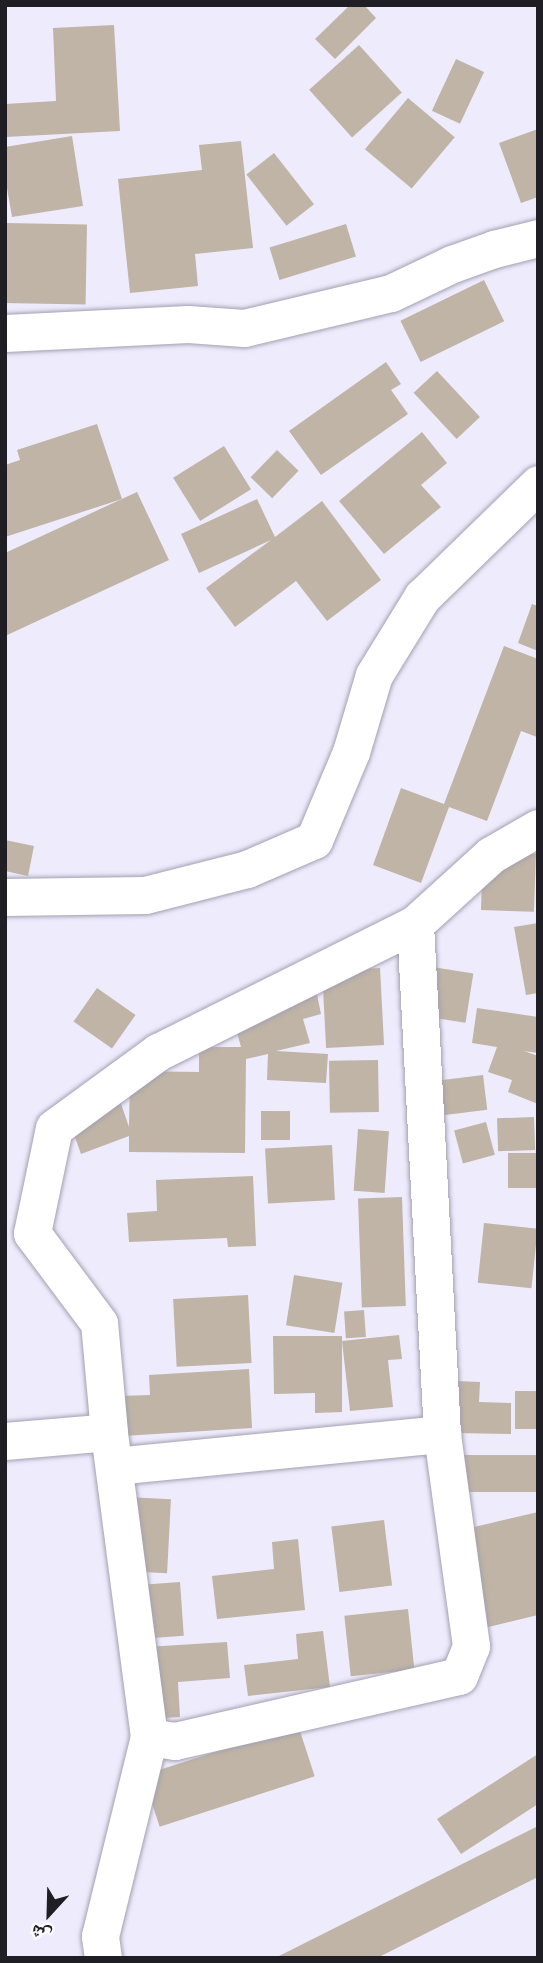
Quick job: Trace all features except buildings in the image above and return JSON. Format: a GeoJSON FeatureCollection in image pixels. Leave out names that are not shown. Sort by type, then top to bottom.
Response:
{"type":"FeatureCollection","features":[{"type":"Feature","properties":{"kind":"street"},"geometry":{"type":"LineString","coordinates":[[5,333],[188,324],[244,328],[391,293],[452,264],[494,249],[538,238]]}},
{"type":"Feature","properties":{"kind":"street"},"geometry":{"type":"LineString","coordinates":[[5,897],[145,895],[247,869],[314,839],[351,752],[374,675],[415,608],[422,597],[538,484]]}},
{"type":"Feature","properties":{"kind":"street"},"geometry":{"type":"LineString","coordinates":[[103,1958],[100,1936],[149,1737],[111,1449],[99,1323],[32,1233],[54,1128],[158,1052],[415,924],[491,855],[538,828]]}},
{"type":"Feature","properties":{"kind":"street"},"geometry":{"type":"LineString","coordinates":[[149,1737],[175,1741],[459,1676],[471,1646],[442,1434],[415,924]]}},
{"type":"Feature","properties":{"kind":"street"},"geometry":{"type":"LineString","coordinates":[[5,1441],[111,1449],[442,1434]]}}]}
